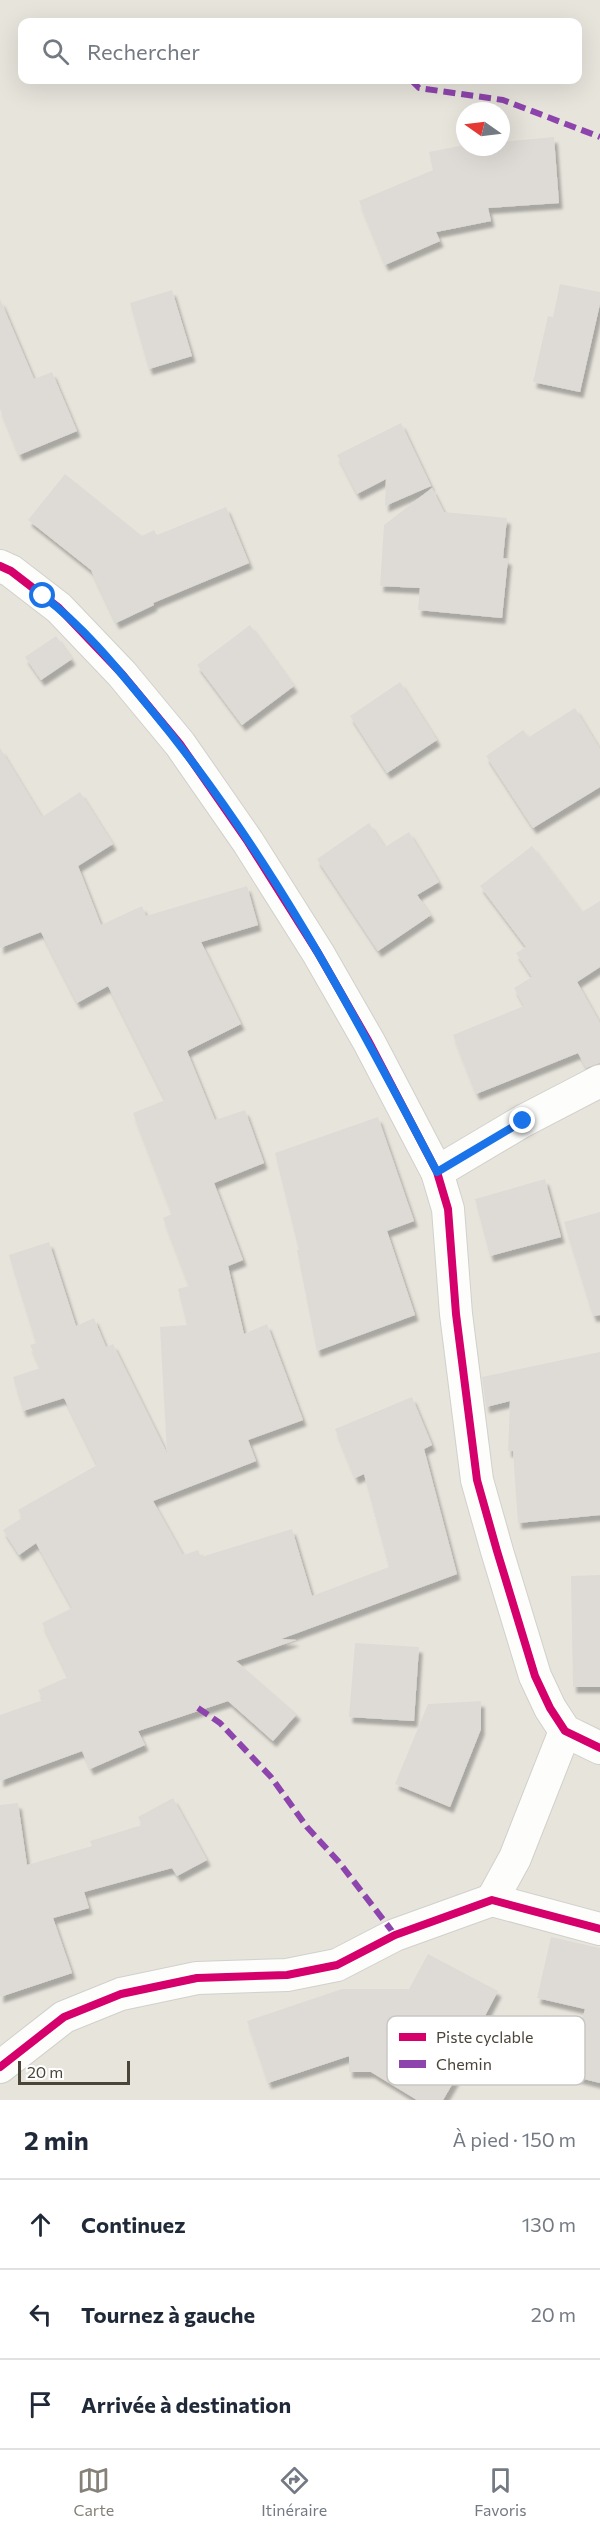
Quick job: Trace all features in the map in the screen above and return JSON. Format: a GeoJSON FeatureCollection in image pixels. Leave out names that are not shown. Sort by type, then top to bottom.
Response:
{"type":"FeatureCollection","features":[{"type":"Feature","properties":{"kind":"street"},"geometry":{"type":"LineString","coordinates":[[0,566],[11,571],[59,608],[122,674],[180,744],[249,842],[318,953],[369,1041],[437,1172],[448,1209],[456,1314],[477,1480],[536,1676],[550,1708],[565,1731],[600,1748]]}},
{"type":"Feature","properties":{"kind":"street"},"geometry":{"type":"LineString","coordinates":[[437,1172],[523,1121],[600,1082]]}},
{"type":"Feature","properties":{"kind":"street"},"geometry":{"type":"LineString","coordinates":[[492,1900],[515,1858],[565,1731]]}},
{"type":"Feature","properties":{"kind":"street"},"geometry":{"type":"LineString","coordinates":[[0,2067],[64,2017],[121,1994],[197,1978],[287,1975],[337,1965],[395,1935],[492,1900],[600,1929]]}},
{"type":"Feature","properties":{"kind":"shaded area"},"geometry":{"type":"Polygon","coordinates":[[[0,0],[600,0],[600,2100],[0,2100],[0,0]]]}},
{"type":"Feature","properties":{"kind":"building"},"geometry":{"type":"Polygon","coordinates":[[[554,137],[559,203],[488,208],[491,221],[436,232],[440,241],[385,265],[359,201],[433,170],[429,152],[456,147],[456,156],[510,156],[510,141],[554,137]]]}},
{"type":"Feature","properties":{"kind":"building"},"geometry":{"type":"Polygon","coordinates":[[[560,284],[600,292],[600,304],[580,392],[533,382],[548,316],[553,317],[560,284]]]}},
{"type":"Feature","properties":{"kind":"building"},"geometry":{"type":"Polygon","coordinates":[[[172,290],[192,356],[149,369],[130,303],[172,290]]]}},
{"type":"Feature","properties":{"kind":"building"},"geometry":{"type":"Polygon","coordinates":[[[0,299],[34,379],[52,372],[77,431],[19,455],[0,409],[0,299]]]}},
{"type":"Feature","properties":{"kind":"building"},"geometry":{"type":"Polygon","coordinates":[[[401,423],[431,486],[385,506],[386,479],[357,494],[337,455],[401,423]]]}},
{"type":"Feature","properties":{"kind":"building"},"geometry":{"type":"Polygon","coordinates":[[[65,474],[142,536],[154,530],[157,535],[226,507],[249,563],[153,603],[154,605],[116,623],[91,570],[28,520],[65,474]]]}},
{"type":"Feature","properties":{"kind":"building"},"geometry":{"type":"Polygon","coordinates":[[[432,488],[444,512],[507,518],[503,558],[508,559],[502,618],[418,610],[420,588],[380,586],[384,525],[432,488]]]}},
{"type":"Feature","properties":{"kind":"building"},"geometry":{"type":"Polygon","coordinates":[[[250,625],[294,686],[242,725],[197,665],[250,625]]]}},
{"type":"Feature","properties":{"kind":"building"},"geometry":{"type":"Polygon","coordinates":[[[56,636],[72,659],[41,680],[25,657],[56,636]]]}},
{"type":"Feature","properties":{"kind":"building"},"geometry":{"type":"Polygon","coordinates":[[[400,682],[437,740],[387,773],[350,716],[400,682]]]}},
{"type":"Feature","properties":{"kind":"building"},"geometry":{"type":"Polygon","coordinates":[[[575,708],[600,749],[600,787],[533,828],[486,756],[523,730],[529,737],[575,708]]]}},
{"type":"Feature","properties":{"kind":"building"},"geometry":{"type":"Polygon","coordinates":[[[0,748],[42,817],[80,792],[113,844],[78,866],[101,925],[142,906],[146,916],[247,886],[258,925],[201,942],[241,1024],[187,1051],[215,1120],[245,1110],[264,1163],[214,1183],[243,1260],[228,1266],[244,1334],[267,1324],[303,1420],[248,1440],[256,1461],[153,1501],[183,1555],[198,1550],[201,1557],[292,1529],[312,1596],[389,1567],[364,1474],[355,1478],[335,1429],[412,1397],[432,1445],[424,1449],[457,1574],[281,1639],[296,1640],[236,1661],[297,1714],[273,1741],[228,1701],[138,1731],[145,1745],[90,1769],[82,1751],[0,1781],[0,1715],[43,1700],[38,1690],[68,1677],[42,1623],[72,1608],[36,1543],[19,1555],[3,1530],[22,1518],[18,1510],[97,1465],[64,1398],[23,1411],[13,1377],[40,1368],[30,1345],[36,1343],[9,1255],[49,1242],[76,1326],[94,1318],[106,1347],[113,1344],[167,1453],[160,1327],[187,1325],[178,1289],[189,1286],[163,1218],[172,1214],[133,1113],[165,1100],[108,986],[77,1003],[41,932],[0,948],[0,748]]]}},
{"type":"Feature","properties":{"kind":"building"},"geometry":{"type":"Polygon","coordinates":[[[369,823],[385,847],[409,832],[439,882],[417,895],[431,915],[378,951],[317,859],[369,823]]]}},
{"type":"Feature","properties":{"kind":"building"},"geometry":{"type":"Polygon","coordinates":[[[532,846],[582,912],[600,901],[600,967],[577,982],[600,1023],[600,1063],[586,1068],[578,1053],[476,1094],[453,1035],[524,1006],[514,988],[532,977],[516,953],[526,947],[480,886],[532,846]]]}},
{"type":"Feature","properties":{"kind":"building"},"geometry":{"type":"Polygon","coordinates":[[[378,1117],[414,1221],[387,1231],[415,1315],[317,1351],[297,1250],[299,1250],[275,1153],[378,1117]]]}},
{"type":"Feature","properties":{"kind":"building"},"geometry":{"type":"Polygon","coordinates":[[[545,1179],[561,1237],[490,1256],[475,1199],[545,1179]]]}},
{"type":"Feature","properties":{"kind":"building"},"geometry":{"type":"Polygon","coordinates":[[[600,1212],[600,1315],[593,1316],[564,1222],[600,1212]]]}},
{"type":"Feature","properties":{"kind":"building"},"geometry":{"type":"Polygon","coordinates":[[[600,1352],[600,1515],[518,1523],[513,1451],[508,1451],[510,1401],[486,1407],[482,1377],[600,1352]]]}},
{"type":"Feature","properties":{"kind":"building"},"geometry":{"type":"Polygon","coordinates":[[[600,1575],[600,1687],[573,1687],[571,1576],[600,1575]]]}},
{"type":"Feature","properties":{"kind":"building"},"geometry":{"type":"Polygon","coordinates":[[[355,1643],[419,1647],[414,1721],[349,1717],[355,1643]]]}},
{"type":"Feature","properties":{"kind":"building"},"geometry":{"type":"Polygon","coordinates":[[[481,1701],[481,1729],[450,1807],[395,1784],[428,1704],[481,1701]]]}},
{"type":"Feature","properties":{"kind":"building"},"geometry":{"type":"Polygon","coordinates":[[[173,1798],[207,1860],[177,1876],[172,1868],[84,1892],[89,1908],[53,1918],[72,1973],[0,1997],[0,1805],[18,1803],[27,1865],[92,1846],[90,1841],[142,1825],[138,1817],[173,1798]]]}},
{"type":"Feature","properties":{"kind":"building"},"geometry":{"type":"Polygon","coordinates":[[[551,1937],[600,1948],[600,2083],[585,2079],[585,2016],[583,2016],[585,2009],[537,1998],[551,1937]]]}},
{"type":"Feature","properties":{"kind":"building"},"geometry":{"type":"Polygon","coordinates":[[[428,1954],[498,1991],[485,2016],[387,2016],[387,2082],[371,2072],[349,2072],[349,2056],[268,2083],[247,2021],[342,1989],[409,1989],[428,1954]]]}},
{"type":"Feature","properties":{"kind":"building"},"geometry":{"type":"Polygon","coordinates":[[[392,2085],[452,2085],[443,2100],[417,2100],[392,2085]]]}},
{"type":"Feature","properties":{"kind":"marked path"},"geometry":{"type":"LineString","coordinates":[[415,84],[419,88],[503,100],[600,137]]}},
{"type":"Feature","properties":{"kind":"marked path"},"geometry":{"type":"LineString","coordinates":[[198,1708],[220,1723],[271,1777],[307,1827],[339,1862],[395,1935]]}},
{"type":"Feature","properties":{"kind":"cycle path"},"geometry":{"type":"LineString","coordinates":[[0,566],[11,571],[59,608],[122,674],[180,744],[248,842],[318,953],[369,1042],[437,1172],[448,1209],[456,1314],[477,1480],[497,1551],[535,1676],[550,1708],[565,1731],[600,1748]]}},
{"type":"Feature","properties":{"kind":"cycle path"},"geometry":{"type":"LineString","coordinates":[[0,2067],[64,2017],[121,1994],[197,1978],[287,1975],[337,1965],[395,1935],[492,1900],[600,1929]]}},
{"type":"Feature","properties":{"kind":"route"},"geometry":{"type":"LineString","coordinates":[[43,596],[59,608],[122,674],[180,744],[249,842],[369,1041],[437,1172],[523,1121]]}}]}
